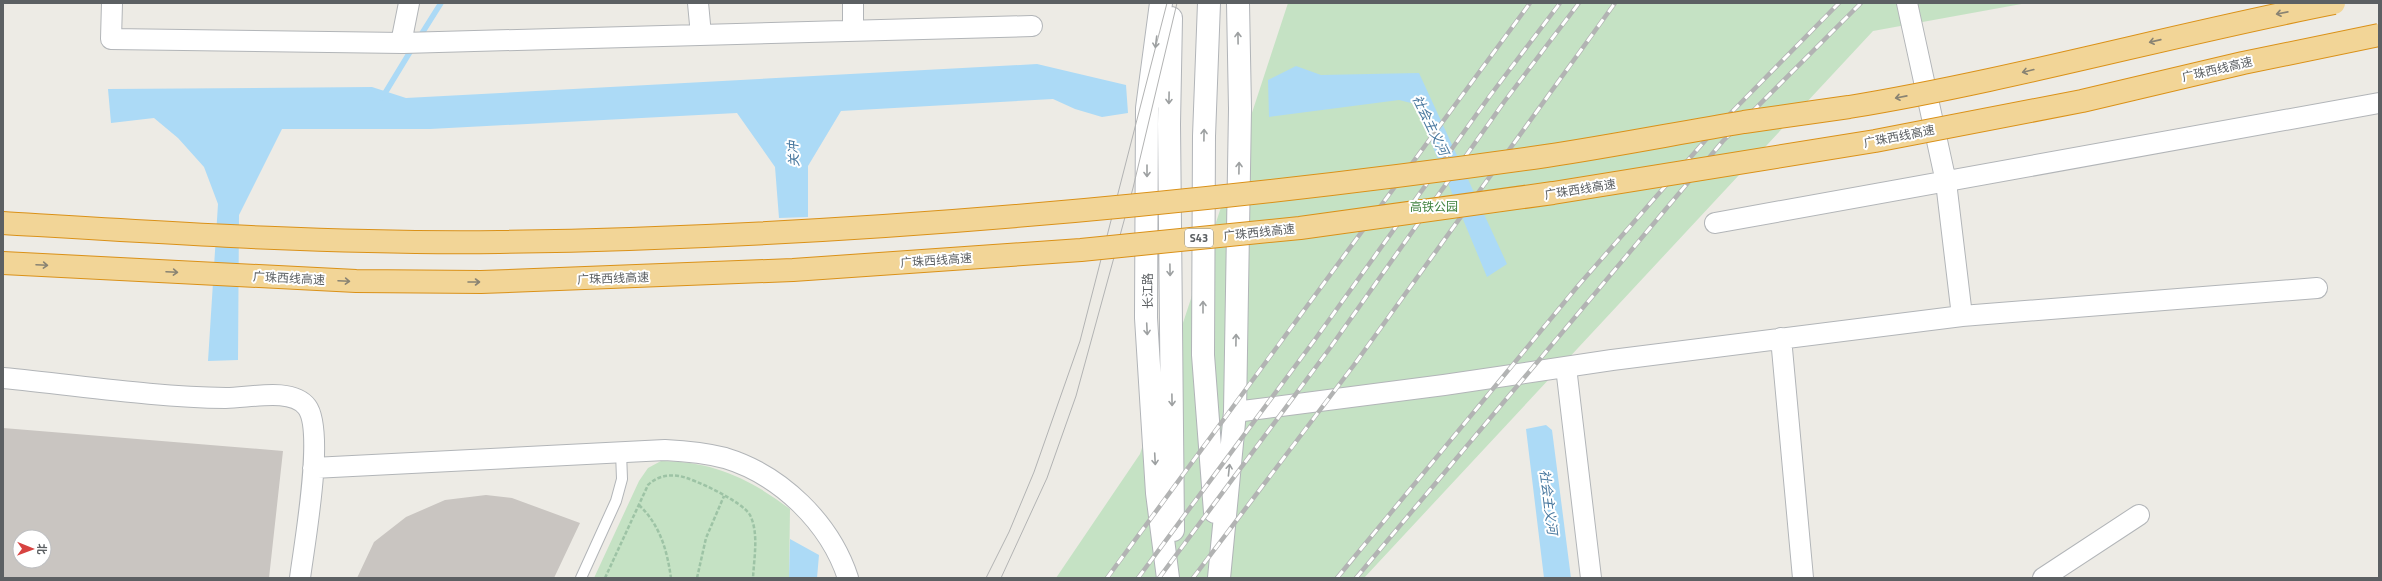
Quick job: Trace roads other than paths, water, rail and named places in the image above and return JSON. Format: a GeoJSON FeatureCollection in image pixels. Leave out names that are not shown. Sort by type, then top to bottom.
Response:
{"type":"FeatureCollection","features":[{"type":"Feature","properties":{"kind":"highway"},"geometry":{"type":"LineString","coordinates":[[3,223],[306,239],[494,242],[784,231],[1077,211],[1271,191],[1550,155],[1853,106],[2019,74],[2252,19],[2334,3]]}},
{"type":"Feature","properties":{"kind":"highway","name":"广珠西线高速"},"geometry":{"type":"LineString","coordinates":[[3,263],[356,281],[481,282],[786,270],[1081,250],[1300,228],[1553,194],[1859,144],[2082,101],[2243,63],[2379,35]]}},
{"type":"Feature","properties":{"kind":"main road","name":"长江路"},"geometry":{"type":"LineString","coordinates":[[1161,3],[1147,108],[1146,318],[1157,493],[1168,578]]}},
{"type":"Feature","properties":{"kind":"main road","name":"长江路"},"geometry":{"type":"LineString","coordinates":[[1171,3],[1169,124],[1174,578]]}},
{"type":"Feature","properties":{"kind":"main road"},"geometry":{"type":"LineString","coordinates":[[1209,3],[1204,136],[1203,355],[1219,574]]}},
{"type":"Feature","properties":{"kind":"main road"},"geometry":{"type":"LineString","coordinates":[[1219,574],[1235,412],[1240,109],[1238,3]]}},
{"type":"Feature","properties":{"kind":"street"},"geometry":{"type":"LineString","coordinates":[[112,3],[111,39],[402,43],[1032,26]]}},
{"type":"Feature","properties":{"kind":"street"},"geometry":{"type":"LineString","coordinates":[[402,43],[409,3]]}},
{"type":"Feature","properties":{"kind":"street"},"geometry":{"type":"LineString","coordinates":[[698,3],[701,35]]}},
{"type":"Feature","properties":{"kind":"street"},"geometry":{"type":"LineString","coordinates":[[853,3],[853,31]]}},
{"type":"Feature","properties":{"kind":"street"},"geometry":{"type":"LineString","coordinates":[[1907,3],[1946,182],[1962,316]]}},
{"type":"Feature","properties":{"kind":"street"},"geometry":{"type":"LineString","coordinates":[[1715,223],[2379,103]]}},
{"type":"Feature","properties":{"kind":"street"},"geometry":{"type":"LineString","coordinates":[[1235,412],[1781,338],[1962,316],[2317,288]]}},
{"type":"Feature","properties":{"kind":"street"},"geometry":{"type":"LineString","coordinates":[[1781,338],[1803,578]]}},
{"type":"Feature","properties":{"kind":"street"},"geometry":{"type":"LineString","coordinates":[[1566,367],[1591,578]]}},
{"type":"Feature","properties":{"kind":"street"},"geometry":{"type":"LineString","coordinates":[[3,378],[183,396],[292,396],[301,401],[308,408],[312,422],[313,468],[300,578]]}},
{"type":"Feature","properties":{"kind":"street"},"geometry":{"type":"LineString","coordinates":[[313,468],[665,450],[695,452],[726,458],[758,472],[786,490],[810,512],[830,540],[848,578]]}},
{"type":"Feature","properties":{"kind":"street"},"geometry":{"type":"LineString","coordinates":[[2043,578],[2139,515]]}},
{"type":"Feature","properties":{"kind":"lane"},"geometry":{"type":"LineString","coordinates":[[581,578],[616,501],[622,479],[621,452]]}},
{"type":"Feature","properties":{"kind":"water","name":"关冲"},"geometry":{"type":"Polygon","coordinates":[[[1037,64],[1126,85],[1128,113],[1102,117],[1075,109],[1053,99],[841,111],[808,166],[808,217],[779,218],[775,167],[737,113],[430,129],[282,129],[239,215],[238,360],[208,361],[218,204],[204,167],[178,138],[154,118],[111,123],[108,89],[372,87],[406,98],[1037,64]]]}},
{"type":"Feature","properties":{"kind":"water","name":"社会主义河"},"geometry":{"type":"Polygon","coordinates":[[[1296,66],[1321,75],[1419,73],[1507,264],[1487,277],[1415,104],[1399,100],[1269,117],[1268,80],[1296,66]]]}},
{"type":"Feature","properties":{"kind":"water","name":"社会主义河"},"geometry":{"type":"Polygon","coordinates":[[[1546,425],[1552,430],[1571,578],[1544,578],[1526,429],[1546,425]]]}},
{"type":"Feature","properties":{"kind":"water"},"geometry":{"type":"Polygon","coordinates":[[[790,539],[819,555],[817,578],[789,578],[790,539]]]}},
{"type":"Feature","properties":{"kind":"waterway"},"geometry":{"type":"LineString","coordinates":[[419,38],[441,3]]}},
{"type":"Feature","properties":{"kind":"waterway"},"geometry":{"type":"LineString","coordinates":[[382,98],[413,47]]}},
{"type":"Feature","properties":{"kind":"tram line"},"geometry":{"type":"LineString","coordinates":[[986,578],[1009,532],[1034,472],[1080,341],[1167,3]]}},
{"type":"Feature","properties":{"kind":"tram line"},"geometry":{"type":"LineString","coordinates":[[1001,578],[1047,478],[1076,396],[1133,188],[1177,3]]}},
{"type":"Feature","properties":{"kind":"railway"},"geometry":{"type":"LineString","coordinates":[[1107,578],[1530,3]]}},
{"type":"Feature","properties":{"kind":"railway"},"geometry":{"type":"LineString","coordinates":[[1138,578],[1316,338],[1489,97],[1560,3]]}},
{"type":"Feature","properties":{"kind":"railway"},"geometry":{"type":"LineString","coordinates":[[1159,578],[1330,348],[1504,102],[1579,3]]}},
{"type":"Feature","properties":{"kind":"railway"},"geometry":{"type":"LineString","coordinates":[[1193,578],[1354,365],[1615,3]]}},
{"type":"Feature","properties":{"kind":"railway"},"geometry":{"type":"LineString","coordinates":[[1337,578],[1577,287],[1717,127],[1839,3]]}},
{"type":"Feature","properties":{"kind":"railway"},"geometry":{"type":"LineString","coordinates":[[1356,578],[1723,141],[1861,3]]}},
{"type":"Feature","properties":{"kind":"park label","name":"高铁公园"},"geometry":{"type":"Point","coordinates":[1434,206]}}]}
